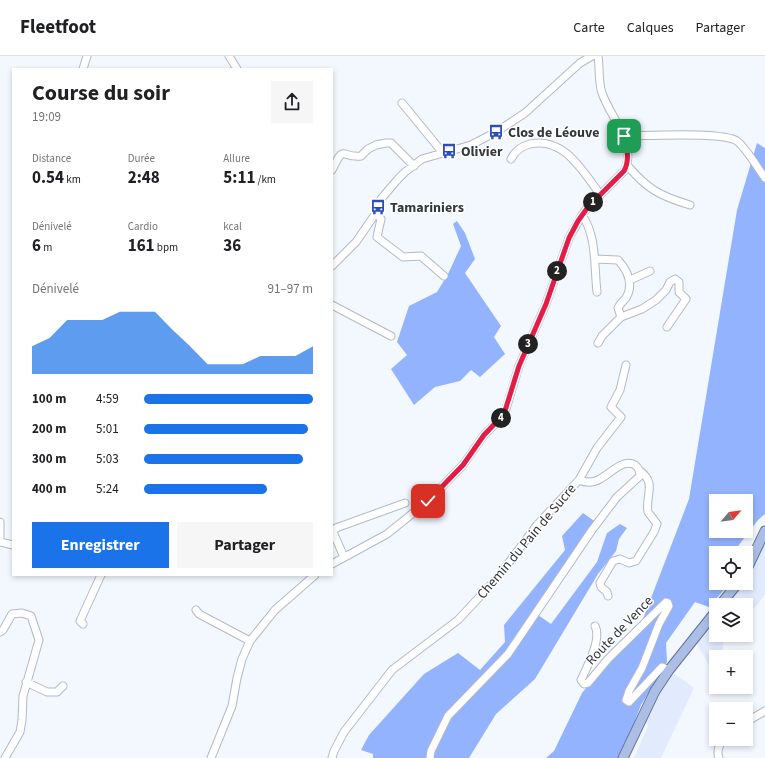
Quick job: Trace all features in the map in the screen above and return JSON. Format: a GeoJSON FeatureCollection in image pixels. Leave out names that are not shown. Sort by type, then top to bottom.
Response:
{"type":"FeatureCollection","features":[{"type":"Feature","properties":{"kind":"main road"},"geometry":{"type":"LineString","coordinates":[[753,556],[765,531]]}},
{"type":"Feature","properties":{"kind":"main road"},"geometry":{"type":"LineString","coordinates":[[726,598],[732,590]]}},
{"type":"Feature","properties":{"kind":"main road","name":"Route de Vence"},"geometry":{"type":"LineString","coordinates":[[623,758],[655,691],[669,670],[709,620]]}},
{"type":"Feature","properties":{"kind":"street"},"geometry":{"type":"LineString","coordinates":[[83,68],[87,56]]}},
{"type":"Feature","properties":{"kind":"street"},"geometry":{"type":"LineString","coordinates":[[229,56],[236,68]]}},
{"type":"Feature","properties":{"kind":"street"},"geometry":{"type":"LineString","coordinates":[[333,265],[356,242],[376,213],[381,199],[398,179],[422,159],[471,145],[512,122],[525,113],[580,63],[592,56]]}},
{"type":"Feature","properties":{"kind":"street"},"geometry":{"type":"LineString","coordinates":[[333,563],[387,534],[428,501],[463,465],[484,435],[500,419],[506,409],[519,366],[546,304],[569,238],[582,215],[600,194],[624,171],[627,165],[628,158],[624,136],[602,92],[598,56]]}},
{"type":"Feature","properties":{"kind":"street"},"geometry":{"type":"LineString","coordinates":[[402,103],[443,153]]}},
{"type":"Feature","properties":{"kind":"street"},"geometry":{"type":"LineString","coordinates":[[624,136],[694,135],[732,138],[741,144],[765,178]]}},
{"type":"Feature","properties":{"kind":"street"},"geometry":{"type":"LineString","coordinates":[[333,168],[340,154],[343,153],[361,156],[368,149],[386,143],[392,143],[414,166]]}},
{"type":"Feature","properties":{"kind":"street"},"geometry":{"type":"LineString","coordinates":[[511,159],[519,149],[527,145],[534,143],[552,144],[560,148],[568,155],[600,194]]}},
{"type":"Feature","properties":{"kind":"street"},"geometry":{"type":"LineString","coordinates":[[627,165],[648,187],[659,194],[690,205]]}},
{"type":"Feature","properties":{"kind":"street"},"geometry":{"type":"LineString","coordinates":[[376,213],[380,219],[377,237],[404,257],[421,256],[444,276]]}},
{"type":"Feature","properties":{"kind":"street"},"geometry":{"type":"LineString","coordinates":[[582,215],[589,229],[595,259],[596,292]]}},
{"type":"Feature","properties":{"kind":"street"},"geometry":{"type":"LineString","coordinates":[[595,259],[618,260],[630,280],[626,297],[618,308],[621,317]]}},
{"type":"Feature","properties":{"kind":"street"},"geometry":{"type":"LineString","coordinates":[[630,280],[650,270]]}},
{"type":"Feature","properties":{"kind":"street"},"geometry":{"type":"LineString","coordinates":[[598,343],[602,336],[621,317],[642,309],[656,300],[666,290],[670,282],[675,279],[679,282],[679,292],[686,299],[667,327]]}},
{"type":"Feature","properties":{"kind":"street"},"geometry":{"type":"LineString","coordinates":[[333,306],[391,336]]}},
{"type":"Feature","properties":{"kind":"street"},"geometry":{"type":"LineString","coordinates":[[579,480],[597,448],[621,417],[611,407],[620,390],[626,365]]}},
{"type":"Feature","properties":{"kind":"street","name":"Chemin du Pain de Sucre"},"geometry":{"type":"LineString","coordinates":[[332,758],[344,732],[392,670],[458,620],[498,577],[537,525],[579,480],[585,482],[599,480],[625,463],[630,463],[637,466],[640,471]]}},
{"type":"Feature","properties":{"kind":"street"},"geometry":{"type":"LineString","coordinates":[[430,758],[431,751],[448,716],[508,654],[592,530],[617,497],[640,476],[640,471],[645,474],[649,483],[648,512],[658,524],[636,561],[629,563],[620,559],[613,561],[600,583],[601,587],[607,592],[608,596]]}},
{"type":"Feature","properties":{"kind":"street"},"geometry":{"type":"LineString","coordinates":[[344,557],[333,532],[336,528],[405,503]]}},
{"type":"Feature","properties":{"kind":"street"},"geometry":{"type":"LineString","coordinates":[[0,522],[0,537]]}},
{"type":"Feature","properties":{"kind":"street"},"geometry":{"type":"LineString","coordinates":[[0,542],[12,545]]}},
{"type":"Feature","properties":{"kind":"street"},"geometry":{"type":"LineString","coordinates":[[83,624],[80,621],[101,576]]}},
{"type":"Feature","properties":{"kind":"street"},"geometry":{"type":"LineString","coordinates":[[211,758],[232,706],[242,659],[250,641],[275,610],[314,576]]}},
{"type":"Feature","properties":{"kind":"street","name":"Route de Vence"},"geometry":{"type":"LineString","coordinates":[[596,626],[597,631],[593,653],[581,680],[584,684],[588,683],[608,659],[666,602],[668,603],[669,606],[658,624],[642,668],[626,696],[626,700],[630,702],[662,667],[669,670]]}},
{"type":"Feature","properties":{"kind":"street"},"geometry":{"type":"LineString","coordinates":[[196,610],[199,614],[250,641]]}},
{"type":"Feature","properties":{"kind":"street"},"geometry":{"type":"LineString","coordinates":[[0,632],[3,630],[12,614],[22,613],[31,616],[39,640],[23,696],[20,732],[5,758]]}},
{"type":"Feature","properties":{"kind":"street"},"geometry":{"type":"LineString","coordinates":[[26,682],[47,692],[57,692],[63,686]]}},
{"type":"Feature","properties":{"kind":"street"},"geometry":{"type":"LineString","coordinates":[[753,718],[765,711]]}},
{"type":"Feature","properties":{"kind":"street"},"geometry":{"type":"LineString","coordinates":[[719,758],[717,753],[720,746]]}},
{"type":"Feature","properties":{"kind":"shaded area"},"geometry":{"type":"Polygon","coordinates":[[[757,143],[765,148],[765,514],[753,527],[753,494],[709,494],[709,538],[744,538],[738,546],[709,546],[709,590],[724,590],[717,598],[709,598],[709,607],[695,602],[666,643],[667,662],[641,705],[627,741],[618,758],[546,758],[554,751],[582,693],[643,619],[689,499],[737,210],[757,143]]]}},
{"type":"Feature","properties":{"kind":"shaded area"},"geometry":{"type":"Polygon","coordinates":[[[457,221],[465,233],[475,259],[465,273],[501,326],[494,337],[505,354],[480,377],[471,370],[460,381],[435,387],[414,405],[391,369],[407,355],[397,342],[409,306],[437,292],[448,274],[461,246],[453,224],[457,221]]]}},
{"type":"Feature","properties":{"kind":"shaded area"},"geometry":{"type":"Polygon","coordinates":[[[583,513],[600,525],[538,615],[551,624],[597,562],[607,533],[620,524],[627,528],[619,539],[616,551],[598,574],[535,679],[496,714],[469,758],[373,758],[373,754],[361,750],[369,735],[424,674],[458,653],[480,670],[505,642],[504,625],[565,550],[562,536],[583,513]]]}},
{"type":"Feature","properties":{"kind":"shaded area"},"geometry":{"type":"Polygon","coordinates":[[[765,542],[765,594],[753,609],[753,598],[731,598],[737,590],[753,590],[753,565],[765,542]]]}},
{"type":"Feature","properties":{"kind":"shaded area"},"geometry":{"type":"Polygon","coordinates":[[[709,626],[709,642],[724,642],[723,650],[709,650],[709,665],[696,642],[709,626]]]}},
{"type":"Feature","properties":{"kind":"shaded area"},"geometry":{"type":"Polygon","coordinates":[[[672,672],[694,688],[661,758],[634,758],[648,726],[645,721],[672,672]]]}},
{"type":"Feature","properties":{"kind":"place","name":"Clos de Léouve"},"geometry":{"type":"Point","coordinates":[496,132]}},
{"type":"Feature","properties":{"kind":"place","name":"Olivier"},"geometry":{"type":"Point","coordinates":[449,151]}},
{"type":"Feature","properties":{"kind":"place","name":"Tamariniers"},"geometry":{"type":"Point","coordinates":[378,207]}},
{"type":"Feature","properties":{"kind":"route"},"geometry":{"type":"LineString","coordinates":[[428,501],[463,465],[484,435],[504,414],[519,366],[546,304],[569,238],[588,207],[624,171],[627,165],[628,158],[624,136]]}}]}
